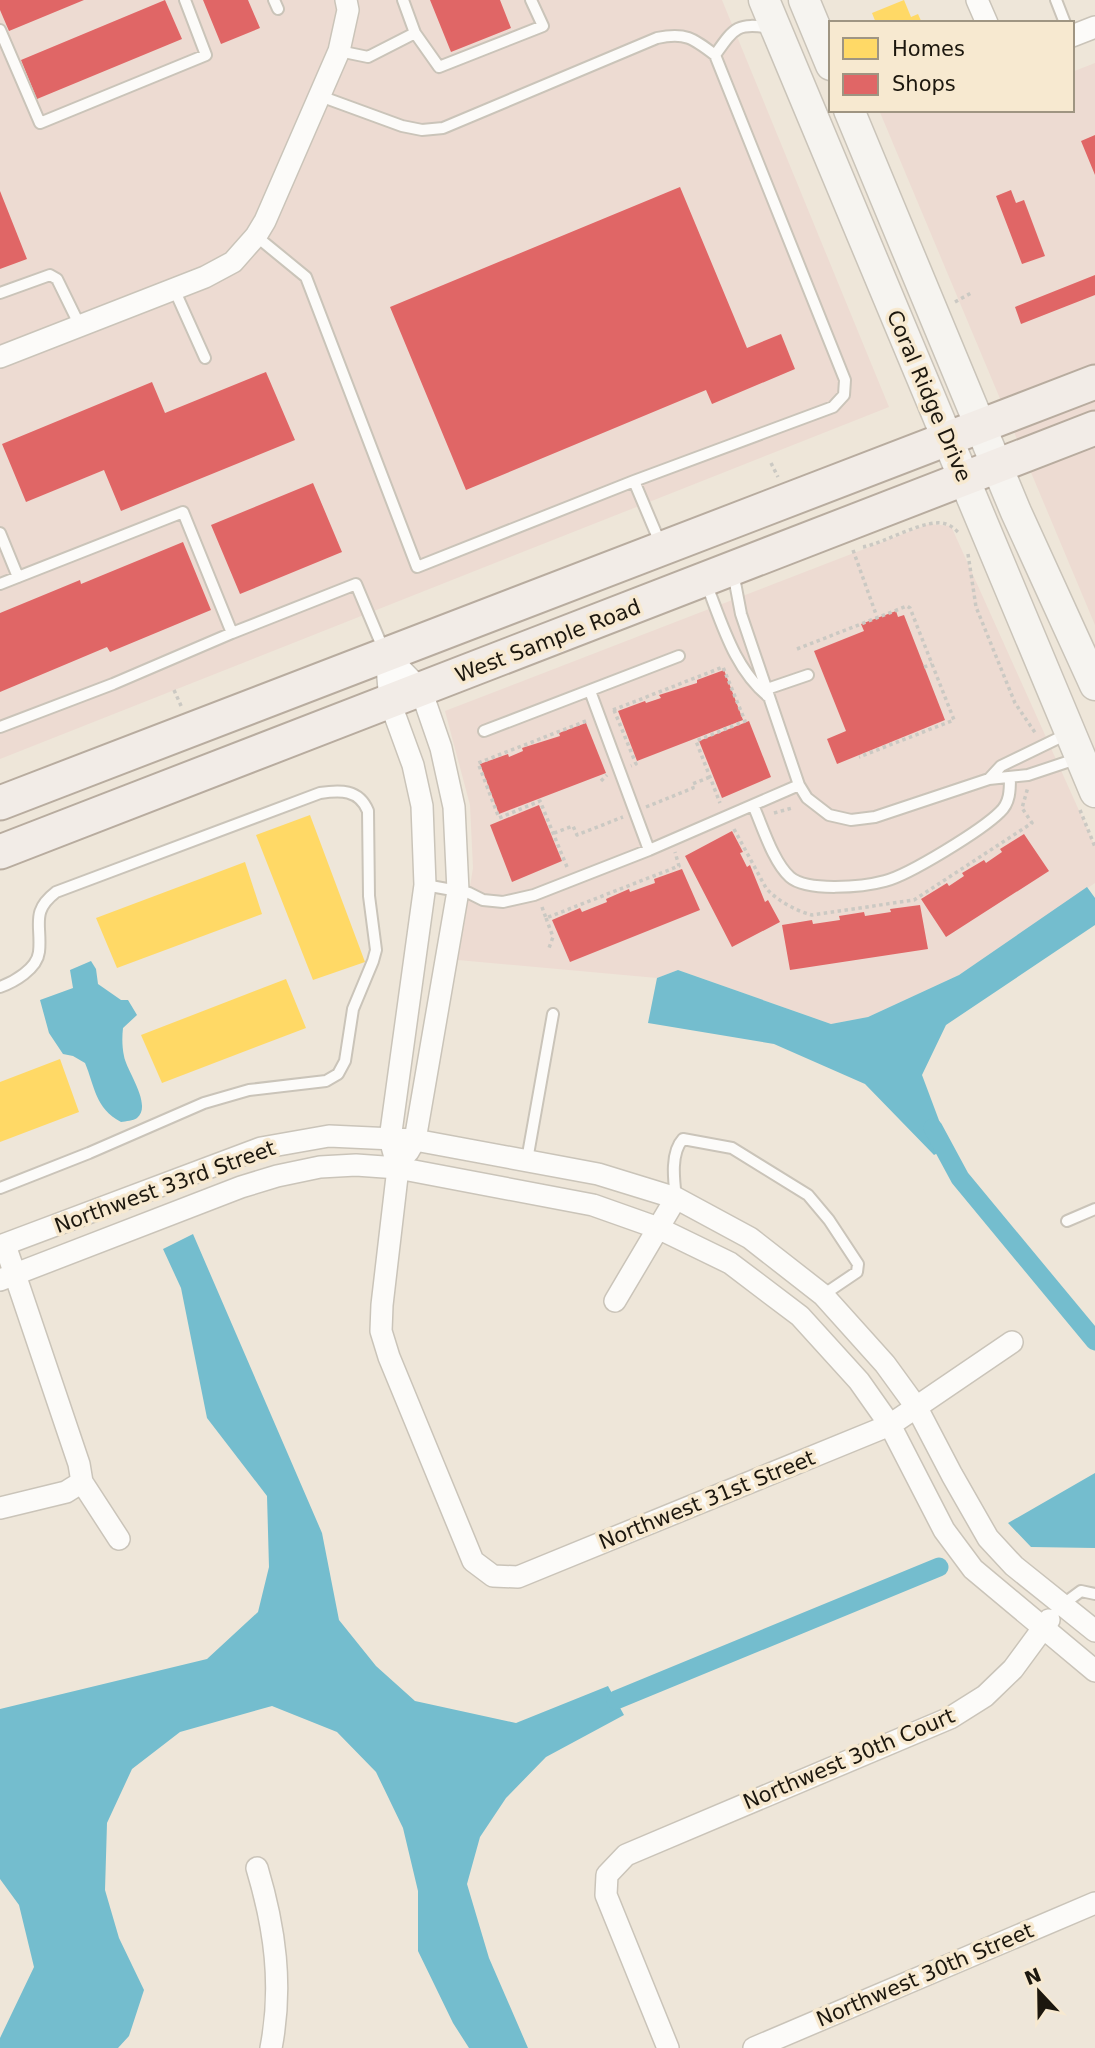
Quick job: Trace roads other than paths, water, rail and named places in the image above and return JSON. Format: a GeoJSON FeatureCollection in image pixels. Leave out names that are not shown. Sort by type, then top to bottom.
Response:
{"type":"FeatureCollection","features":[{"type":"Feature","properties":{"kind":"main road","name":"Coral Ridge Drive"},"geometry":{"type":"LineString","coordinates":[[764,0],[1095,792]]}},
{"type":"Feature","properties":{"kind":"main road"},"geometry":{"type":"LineString","coordinates":[[804,0],[829,60]]}},
{"type":"Feature","properties":{"kind":"main road","name":"Coral Ridge Drive"},"geometry":{"type":"LineString","coordinates":[[850,112],[997,466],[1093,674]]}},
{"type":"Feature","properties":{"kind":"main road"},"geometry":{"type":"LineString","coordinates":[[0,803],[1095,382]]}},
{"type":"Feature","properties":{"kind":"main road","name":"West Sample Road"},"geometry":{"type":"LineString","coordinates":[[0,852],[1095,428]]}},
{"type":"Feature","properties":{"kind":"street"},"geometry":{"type":"LineString","coordinates":[[0,357],[205,277],[233,262],[256,236],[288,172],[339,51],[348,10],[346,0]]}},
{"type":"Feature","properties":{"kind":"street"},"geometry":{"type":"LineString","coordinates":[[977,0],[986,21]]}},
{"type":"Feature","properties":{"kind":"street"},"geometry":{"type":"LineString","coordinates":[[1074,35],[1095,27]]}},
{"type":"Feature","properties":{"kind":"street"},"geometry":{"type":"LineString","coordinates":[[386,654],[421,690],[441,748],[454,807],[458,891],[415,1140],[398,1168]]}},
{"type":"Feature","properties":{"kind":"street"},"geometry":{"type":"LineString","coordinates":[[386,654],[390,702],[413,765],[422,806],[425,884],[390,1139],[398,1168]]}},
{"type":"Feature","properties":{"kind":"street","name":"Northwest 33rd Street"},"geometry":{"type":"LineString","coordinates":[[2,1245],[261,1148],[329,1136],[415,1140],[527,1160],[598,1174],[676,1198],[750,1238],[823,1295],[886,1364],[918,1408],[988,1538],[1014,1566],[1095,1631]]}},
{"type":"Feature","properties":{"kind":"street","name":"Northwest 33rd Street"},"geometry":{"type":"LineString","coordinates":[[8,1278],[241,1187],[320,1167],[356,1165],[398,1168],[593,1205],[658,1228],[730,1264],[800,1316],[859,1381],[890,1425],[944,1530],[973,1569],[1095,1671]]}},
{"type":"Feature","properties":{"kind":"street","name":"Northwest 31st Street"},"geometry":{"type":"LineString","coordinates":[[398,1168],[382,1305],[382,1331],[389,1357],[473,1561],[493,1576],[518,1577],[890,1425],[1012,1342]]}},
{"type":"Feature","properties":{"kind":"street"},"geometry":{"type":"LineString","coordinates":[[615,1301],[676,1198]]}},
{"type":"Feature","properties":{"kind":"street"},"geometry":{"type":"LineString","coordinates":[[2,1245],[8,1278],[79,1464],[82,1482],[119,1539]]}},
{"type":"Feature","properties":{"kind":"street"},"geometry":{"type":"LineString","coordinates":[[0,1508],[66,1492],[82,1482]]}},
{"type":"Feature","properties":{"kind":"street","name":"Northwest 30th Court"},"geometry":{"type":"LineString","coordinates":[[668,2048],[606,1895],[607,1875],[626,1855],[950,1718],[985,1696],[1013,1669],[1062,1605]]}},
{"type":"Feature","properties":{"kind":"street"},"geometry":{"type":"LineString","coordinates":[[257,1868],[270,1911],[277,1966],[276,2021],[271,2048]]}},
{"type":"Feature","properties":{"kind":"street","name":"Northwest 30th Street"},"geometry":{"type":"LineString","coordinates":[[754,2048],[1095,1903]]}},
{"type":"Feature","properties":{"kind":"lane"},"geometry":{"type":"LineString","coordinates":[[0,30],[40,123],[206,55],[185,0]]}},
{"type":"Feature","properties":{"kind":"lane"},"geometry":{"type":"LineString","coordinates":[[403,0],[415,33],[439,67],[543,26],[531,0]]}},
{"type":"Feature","properties":{"kind":"lane"},"geometry":{"type":"LineString","coordinates":[[1056,0],[1064,21]]}},
{"type":"Feature","properties":{"kind":"lane"},"geometry":{"type":"LineString","coordinates":[[715,55],[733,30],[743,25],[776,29]]}},
{"type":"Feature","properties":{"kind":"lane"},"geometry":{"type":"LineString","coordinates":[[339,51],[368,57],[415,33]]}},
{"type":"Feature","properties":{"kind":"lane"},"geometry":{"type":"LineString","coordinates":[[256,236],[306,277],[417,567],[634,481],[832,407],[845,395],[845,380],[715,55],[694,39],[675,34],[657,38],[443,128],[422,130],[402,126],[320,96]]}},
{"type":"Feature","properties":{"kind":"lane"},"geometry":{"type":"LineString","coordinates":[[0,293],[50,275],[57,279],[80,326]]}},
{"type":"Feature","properties":{"kind":"lane"},"geometry":{"type":"LineString","coordinates":[[174,289],[205,358]]}},
{"type":"Feature","properties":{"kind":"lane"},"geometry":{"type":"LineString","coordinates":[[634,481],[663,548]]}},
{"type":"Feature","properties":{"kind":"lane"},"geometry":{"type":"LineString","coordinates":[[0,584],[183,512],[232,633]]}},
{"type":"Feature","properties":{"kind":"lane"},"geometry":{"type":"LineString","coordinates":[[0,533],[18,577]]}},
{"type":"Feature","properties":{"kind":"lane"},"geometry":{"type":"LineString","coordinates":[[719,575],[736,656],[753,685],[768,693]]}},
{"type":"Feature","properties":{"kind":"lane"},"geometry":{"type":"LineString","coordinates":[[719,575],[741,614],[799,785],[807,798],[829,815],[850,820],[875,817],[989,779],[1028,775],[1075,745]]}},
{"type":"Feature","properties":{"kind":"lane"},"geometry":{"type":"LineString","coordinates":[[0,727],[113,684],[356,584],[386,654]]}},
{"type":"Feature","properties":{"kind":"lane"},"geometry":{"type":"LineString","coordinates":[[484,731],[679,656]]}},
{"type":"Feature","properties":{"kind":"lane"},"geometry":{"type":"LineString","coordinates":[[768,693],[808,676]]}},
{"type":"Feature","properties":{"kind":"lane"},"geometry":{"type":"LineString","coordinates":[[590,691],[649,850]]}},
{"type":"Feature","properties":{"kind":"lane"},"geometry":{"type":"LineString","coordinates":[[989,779],[1001,766],[1075,745]]}},
{"type":"Feature","properties":{"kind":"lane"},"geometry":{"type":"LineString","coordinates":[[753,805],[772,848],[790,877],[820,888],[884,881],[905,873],[971,834],[1002,811],[1010,794],[1010,777]]}},
{"type":"Feature","properties":{"kind":"lane"},"geometry":{"type":"LineString","coordinates":[[425,884],[483,900],[503,902],[536,894],[649,850],[799,785]]}},
{"type":"Feature","properties":{"kind":"lane"},"geometry":{"type":"LineString","coordinates":[[0,1188],[204,1103],[249,1090],[326,1081],[338,1074],[345,1062],[353,1009],[376,950],[369,896],[368,811],[365,802],[356,794],[340,790],[320,793],[56,892],[41,907],[37,919],[39,952],[35,963],[1,983]]}},
{"type":"Feature","properties":{"kind":"lane"},"geometry":{"type":"LineString","coordinates":[[527,1160],[553,1014]]}},
{"type":"Feature","properties":{"kind":"lane"},"geometry":{"type":"LineString","coordinates":[[676,1198],[674,1174],[679,1143],[683,1139],[732,1148],[807,1195],[829,1220],[858,1264],[857,1272],[823,1295]]}},
{"type":"Feature","properties":{"kind":"lane"},"geometry":{"type":"LineString","coordinates":[[1068,1220],[1095,1209]]}},
{"type":"Feature","properties":{"kind":"lane"},"geometry":{"type":"LineString","coordinates":[[1062,1605],[1081,1591],[1095,1594]]}},
{"type":"Feature","properties":{"kind":"water"},"geometry":{"type":"Polygon","coordinates":[[[1087,887],[1095,898],[1095,925],[946,1025],[922,1075],[949,1147],[934,1155],[865,1084],[774,1044],[648,1023],[657,978],[678,970],[831,1024],[868,1017],[959,975],[1087,887]]]}},
{"type":"Feature","properties":{"kind":"water"},"geometry":{"type":"Polygon","coordinates":[[[91,961],[96,969],[98,984],[121,1000],[128,1000],[137,1015],[123,1028],[122,1035],[124,1056],[142,1105],[137,1118],[131,1120],[121,1122],[112,1116],[101,1104],[85,1063],[63,1054],[49,1033],[40,1000],[73,988],[70,970],[91,961]]]}},
{"type":"Feature","properties":{"kind":"water"},"geometry":{"type":"Polygon","coordinates":[[[193,1234],[322,1533],[339,1620],[376,1666],[415,1701],[516,1723],[608,1686],[624,1715],[546,1757],[506,1798],[480,1837],[467,1884],[489,1958],[528,2048],[469,2048],[453,2023],[418,1951],[418,1891],[403,1828],[376,1772],[337,1732],[272,1706],[180,1732],[132,1769],[107,1823],[105,1890],[119,1938],[144,1990],[129,2036],[118,2048],[0,2048],[0,2038],[34,1967],[19,1905],[0,1879],[0,1709],[207,1659],[258,1612],[269,1567],[267,1496],[207,1418],[181,1288],[163,1249],[193,1234]]]}},
{"type":"Feature","properties":{"kind":"water"},"geometry":{"type":"Polygon","coordinates":[[[1095,1473],[1095,1548],[1031,1547],[1008,1523],[1095,1473]]]}},
{"type":"Feature","properties":{"kind":"waterway"},"geometry":{"type":"LineString","coordinates":[[933,1128],[960,1178],[1095,1341]]}},
{"type":"Feature","properties":{"kind":"waterway"},"geometry":{"type":"LineString","coordinates":[[616,1700],[939,1567]]}}]}
